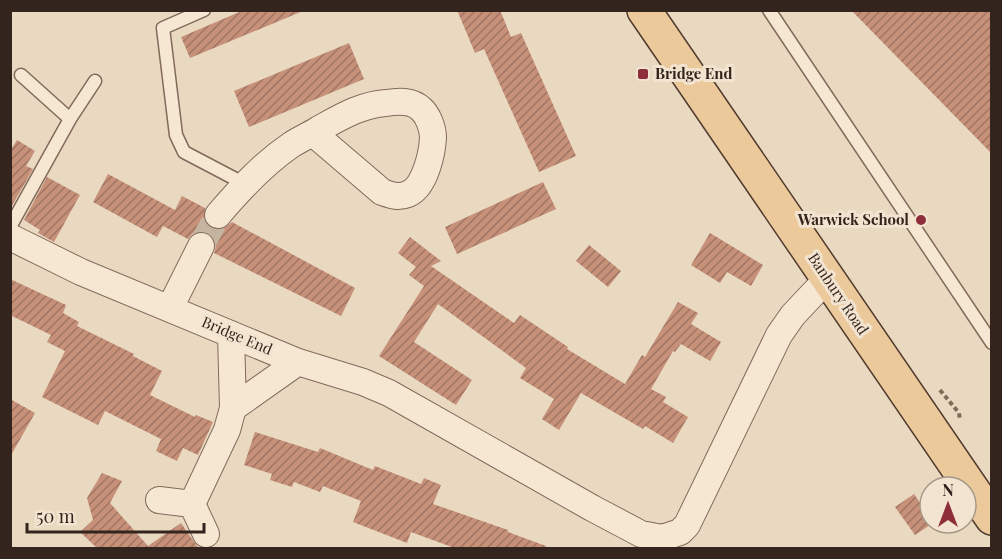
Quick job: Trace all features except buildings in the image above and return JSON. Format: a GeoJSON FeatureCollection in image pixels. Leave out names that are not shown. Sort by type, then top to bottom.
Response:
{"type":"FeatureCollection","features":[{"type":"Feature","properties":{"kind":"main road","name":"Banbury Road"},"geometry":{"type":"LineString","coordinates":[[644,10],[992,518]]}},
{"type":"Feature","properties":{"kind":"street"},"geometry":{"type":"LineString","coordinates":[[218,215],[245,184],[292,145],[313,133],[357,108],[399,101],[408,102],[420,108],[429,119],[433,138],[423,180],[408,194],[396,197],[382,192],[313,133]]}},
{"type":"Feature","properties":{"kind":"street","name":"Bridge End"},"geometry":{"type":"LineString","coordinates":[[10,237],[81,272],[298,362],[363,382],[389,393],[592,508],[641,534],[662,538],[680,532],[687,525],[779,335],[793,315],[827,279]]}},
{"type":"Feature","properties":{"kind":"street"},"geometry":{"type":"LineString","coordinates":[[170,308],[201,246]]}},
{"type":"Feature","properties":{"kind":"street"},"geometry":{"type":"LineString","coordinates":[[192,504],[227,430],[233,408],[231,334]]}},
{"type":"Feature","properties":{"kind":"street"},"geometry":{"type":"LineString","coordinates":[[233,408],[298,362]]}},
{"type":"Feature","properties":{"kind":"street"},"geometry":{"type":"LineString","coordinates":[[159,500],[192,504]]}},
{"type":"Feature","properties":{"kind":"street"},"geometry":{"type":"LineString","coordinates":[[192,504],[206,534]]}},
{"type":"Feature","properties":{"kind":"lane"},"geometry":{"type":"LineString","coordinates":[[204,10],[163,28],[176,135],[183,152],[245,184]]}},
{"type":"Feature","properties":{"kind":"lane"},"geometry":{"type":"LineString","coordinates":[[769,10],[992,343]]}},
{"type":"Feature","properties":{"kind":"lane"},"geometry":{"type":"LineString","coordinates":[[21,75],[70,119]]}},
{"type":"Feature","properties":{"kind":"lane"},"geometry":{"type":"LineString","coordinates":[[10,227],[70,119],[95,81]]}},
{"type":"Feature","properties":{"kind":"tunnel"},"geometry":{"type":"LineString","coordinates":[[201,246],[218,215]]}},
{"type":"Feature","properties":{"kind":"place","name":"Bridge End"},"geometry":{"type":"Point","coordinates":[643,74]}},
{"type":"Feature","properties":{"kind":"place","name":"Warwick School"},"geometry":{"type":"Point","coordinates":[921,220]}}]}
